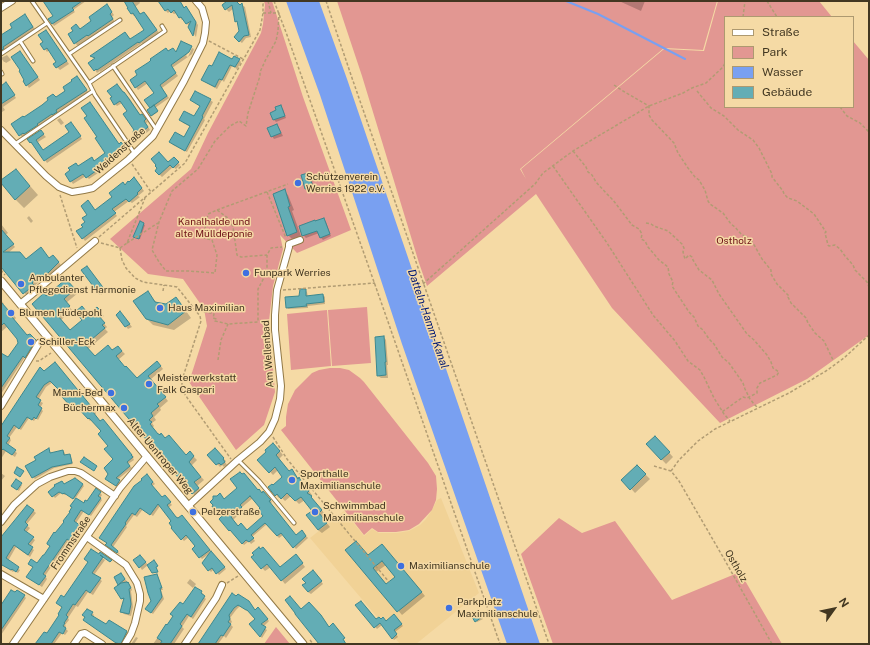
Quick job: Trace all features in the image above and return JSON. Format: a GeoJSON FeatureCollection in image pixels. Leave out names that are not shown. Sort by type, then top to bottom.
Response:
{"type":"FeatureCollection","features":[{"type":"Feature","properties":{"kind":"street"},"geometry":{"type":"LineString","coordinates":[[1,8],[12,1]]}},
{"type":"Feature","properties":{"kind":"street","name":"Weidenstraße"},"geometry":{"type":"LineString","coordinates":[[1,130],[46,176],[59,187],[72,192],[93,188],[135,154],[153,136],[184,81],[203,43],[205,33],[206,22],[202,8],[196,1]]}},
{"type":"Feature","properties":{"kind":"street"},"geometry":{"type":"LineString","coordinates":[[20,304],[95,240]]}},
{"type":"Feature","properties":{"kind":"street"},"geometry":{"type":"LineString","coordinates":[[289,245],[300,240]]}},
{"type":"Feature","properties":{"kind":"street","name":"Am Wellenbad"},"geometry":{"type":"LineString","coordinates":[[188,506],[260,442],[269,432],[275,419],[280,399],[281,386],[275,315],[277,290],[289,245]]}},
{"type":"Feature","properties":{"kind":"street","name":"Alter Uentroper Weg"},"geometry":{"type":"LineString","coordinates":[[1,281],[303,644]]}},
{"type":"Feature","properties":{"kind":"street"},"geometry":{"type":"LineString","coordinates":[[1,406],[39,343]]}},
{"type":"Feature","properties":{"kind":"street","name":"Frommstraße"},"geometry":{"type":"LineString","coordinates":[[13,644],[120,488],[147,456]]}},
{"type":"Feature","properties":{"kind":"street"},"geometry":{"type":"LineString","coordinates":[[1,522],[14,505],[37,484],[68,470],[81,473],[115,496]]}},
{"type":"Feature","properties":{"kind":"street"},"geometry":{"type":"LineString","coordinates":[[87,537],[126,565],[137,583],[140,601],[136,623],[125,644]]}},
{"type":"Feature","properties":{"kind":"street"},"geometry":{"type":"LineString","coordinates":[[1,574],[44,599]]}},
{"type":"Feature","properties":{"kind":"street"},"geometry":{"type":"LineString","coordinates":[[185,644],[216,598],[222,585]]}},
{"type":"Feature","properties":{"kind":"street"},"geometry":{"type":"LineString","coordinates":[[74,644],[81,634],[85,633],[102,644]]}},
{"type":"Feature","properties":{"kind":"lane"},"geometry":{"type":"LineString","coordinates":[[32,1],[89,83],[135,154]]}},
{"type":"Feature","properties":{"kind":"lane"},"geometry":{"type":"LineString","coordinates":[[69,54],[120,20]]}},
{"type":"Feature","properties":{"kind":"lane"},"geometry":{"type":"LineString","coordinates":[[1,54],[47,23]]}},
{"type":"Feature","properties":{"kind":"lane"},"geometry":{"type":"LineString","coordinates":[[89,83],[165,31],[162,26]]}},
{"type":"Feature","properties":{"kind":"lane"},"geometry":{"type":"LineString","coordinates":[[20,41],[33,61]]}},
{"type":"Feature","properties":{"kind":"lane"},"geometry":{"type":"LineString","coordinates":[[113,66],[157,130]]}},
{"type":"Feature","properties":{"kind":"lane"},"geometry":{"type":"LineString","coordinates":[[15,144],[93,91]]}},
{"type":"Feature","properties":{"kind":"lane"},"geometry":{"type":"LineString","coordinates":[[236,462],[259,481],[294,523]]}},
{"type":"Feature","properties":{"kind":"path"},"geometry":{"type":"LineString","coordinates":[[95,240],[185,163],[260,30],[263,13],[263,4],[261,1]]}},
{"type":"Feature","properties":{"kind":"path"},"geometry":{"type":"LineString","coordinates":[[268,1],[271,13]]}},
{"type":"Feature","properties":{"kind":"path"},"geometry":{"type":"LineString","coordinates":[[274,1],[375,284],[500,644]]}},
{"type":"Feature","properties":{"kind":"path"},"geometry":{"type":"LineString","coordinates":[[326,1],[549,644]]}},
{"type":"Feature","properties":{"kind":"path"},"geometry":{"type":"LineString","coordinates":[[743,16],[745,1]]}},
{"type":"Feature","properties":{"kind":"path"},"geometry":{"type":"LineString","coordinates":[[767,1],[776,16]]}},
{"type":"Feature","properties":{"kind":"path"},"geometry":{"type":"LineString","coordinates":[[263,13],[279,13]]}},
{"type":"Feature","properties":{"kind":"path"},"geometry":{"type":"LineString","coordinates":[[279,13],[276,41],[260,72],[248,113],[246,126],[239,121],[230,126],[215,141],[198,169],[172,191],[158,222],[152,250],[166,271],[215,273],[217,255],[212,240],[200,237],[205,228],[208,214],[288,184]]}},
{"type":"Feature","properties":{"kind":"path"},"geometry":{"type":"LineString","coordinates":[[204,38],[244,59]]}},
{"type":"Feature","properties":{"kind":"path"},"geometry":{"type":"LineString","coordinates":[[423,284],[535,184],[543,173],[573,151],[649,106],[706,83],[724,65]]}},
{"type":"Feature","properties":{"kind":"path"},"geometry":{"type":"LineString","coordinates":[[614,85],[649,106]]}},
{"type":"Feature","properties":{"kind":"path"},"geometry":{"type":"LineString","coordinates":[[697,91],[711,108],[724,116],[738,130],[753,140],[759,148],[772,174],[772,177],[784,194],[788,198],[797,201],[814,214],[826,232],[828,245],[835,245],[840,249],[867,282],[869,288]]}},
{"type":"Feature","properties":{"kind":"path"},"geometry":{"type":"LineString","coordinates":[[649,106],[649,115],[658,127],[674,143],[678,153],[705,190],[710,204],[723,213],[731,224],[753,243],[777,284],[789,296],[788,297],[791,303],[806,318],[815,333],[824,341],[833,360]]}},
{"type":"Feature","properties":{"kind":"path"},"geometry":{"type":"LineString","coordinates":[[841,108],[847,116],[860,123],[869,132]]}},
{"type":"Feature","properties":{"kind":"path"},"geometry":{"type":"LineString","coordinates":[[573,151],[586,167],[588,172],[630,223],[639,230],[642,234],[641,239],[644,240],[659,260],[668,267],[669,274],[673,282],[672,286],[698,326],[703,330],[722,357],[729,363],[744,383],[749,397],[758,408]]}},
{"type":"Feature","properties":{"kind":"path"},"geometry":{"type":"LineString","coordinates":[[129,159],[151,192]]}},
{"type":"Feature","properties":{"kind":"path"},"geometry":{"type":"LineString","coordinates":[[553,166],[607,243],[653,315],[675,341],[688,361],[700,370],[722,412],[730,421]]}},
{"type":"Feature","properties":{"kind":"path"},"geometry":{"type":"LineString","coordinates":[[59,187],[79,254]]}},
{"type":"Feature","properties":{"kind":"path"},"geometry":{"type":"LineString","coordinates":[[194,309],[214,314],[213,318],[216,319],[215,321],[228,324],[258,322],[258,289],[267,272],[267,254],[271,248],[289,245],[267,192]]}},
{"type":"Feature","properties":{"kind":"path"},"geometry":{"type":"LineString","coordinates":[[127,243],[145,197]]}},
{"type":"Feature","properties":{"kind":"path"},"geometry":{"type":"LineString","coordinates":[[217,210],[229,219],[233,227],[237,255],[241,257],[267,254]]}},
{"type":"Feature","properties":{"kind":"path"},"geometry":{"type":"LineString","coordinates":[[120,248],[158,222]]}},
{"type":"Feature","properties":{"kind":"path"},"geometry":{"type":"LineString","coordinates":[[646,223],[668,231],[682,244],[685,259],[690,255],[699,270],[712,280],[719,294],[747,334],[767,355],[773,368],[779,372],[760,383],[756,393],[747,398],[743,397],[722,412]]}},
{"type":"Feature","properties":{"kind":"path"},"geometry":{"type":"LineString","coordinates":[[95,240],[120,248]]}},
{"type":"Feature","properties":{"kind":"path"},"geometry":{"type":"LineString","coordinates":[[120,248],[122,260],[126,268],[135,278],[144,282],[177,287],[200,316],[201,321],[182,380],[182,390],[236,462]]}},
{"type":"Feature","properties":{"kind":"path"},"geometry":{"type":"LineString","coordinates":[[277,290],[375,284]]}},
{"type":"Feature","properties":{"kind":"path"},"geometry":{"type":"LineString","coordinates":[[163,291],[164,285]]}},
{"type":"Feature","properties":{"kind":"path"},"geometry":{"type":"LineString","coordinates":[[218,360],[221,340],[228,324]]}},
{"type":"Feature","properties":{"kind":"path"},"geometry":{"type":"LineString","coordinates":[[654,466],[671,471],[679,460],[698,441],[715,429],[808,383],[852,351],[869,335]]}},
{"type":"Feature","properties":{"kind":"path"},"geometry":{"type":"LineString","coordinates":[[30,358],[39,361],[51,353]]}},
{"type":"Feature","properties":{"kind":"path"},"geometry":{"type":"LineString","coordinates":[[269,432],[287,459],[389,582]]}},
{"type":"Feature","properties":{"kind":"path","name":"Ostholz"},"geometry":{"type":"LineString","coordinates":[[671,471],[679,481],[772,644]]}},
{"type":"Feature","properties":{"kind":"path"},"geometry":{"type":"LineString","coordinates":[[222,585],[238,576]]}},
{"type":"Feature","properties":{"kind":"shaded area","name":"Maximilianschule"},"geometry":{"type":"Polygon","coordinates":[[[441,498],[479,593],[416,644],[400,644],[310,538],[344,511],[364,536],[372,529],[379,533],[409,531],[420,525],[426,519],[437,500],[441,498]]]}},
{"type":"Feature","properties":{"kind":"green space","name":"Kanalhalde und alte Mülldeponie"},"geometry":{"type":"Polygon","coordinates":[[[264,1],[272,1],[303,97],[351,230],[297,253],[280,235],[283,249],[273,286],[269,321],[275,392],[264,425],[236,450],[189,382],[207,326],[204,309],[183,279],[148,274],[110,239],[191,169],[208,133],[261,33],[265,5],[264,1]]]}},
{"type":"Feature","properties":{"kind":"green space","name":"Ostholz"},"geometry":{"type":"Polygon","coordinates":[[[337,1],[717,1],[703,50],[664,48],[520,169],[526,179],[521,169],[664,49],[704,51],[718,1],[819,1],[831,16],[724,16],[724,108],[854,108],[854,42],[869,60],[869,335],[807,379],[720,423],[612,308],[536,194],[427,286],[362,76],[337,1]]]}},
{"type":"Feature","properties":{"kind":"green space"},"geometry":{"type":"Polygon","coordinates":[[[367,307],[371,363],[332,366],[328,310],[367,307]]]}},
{"type":"Feature","properties":{"kind":"green space"},"geometry":{"type":"Polygon","coordinates":[[[327,310],[331,366],[291,370],[287,314],[327,310]]]}},
{"type":"Feature","properties":{"kind":"green space"},"geometry":{"type":"Polygon","coordinates":[[[330,368],[349,370],[364,382],[428,463],[436,476],[436,500],[432,510],[419,524],[409,530],[378,532],[372,528],[364,535],[281,430],[286,426],[288,404],[295,390],[312,373],[330,368]]]}},
{"type":"Feature","properties":{"kind":"green space"},"geometry":{"type":"Polygon","coordinates":[[[559,518],[582,533],[615,521],[672,600],[740,572],[782,644],[553,644],[521,554],[559,518]]]}},
{"type":"Feature","properties":{"kind":"green space"},"geometry":{"type":"Polygon","coordinates":[[[276,627],[290,644],[264,644],[276,627]]]}},
{"type":"Feature","properties":{"kind":"water","name":"Datteln-Hamm-Kanal"},"geometry":{"type":"Polygon","coordinates":[[[286,1],[319,1],[540,644],[507,644],[402,344],[320,95],[286,1]]]}},
{"type":"Feature","properties":{"kind":"building"},"geometry":{"type":"Polygon","coordinates":[[[43,1],[82,1],[72,8],[74,10],[52,24],[48,19],[53,16],[43,1]]]}},
{"type":"Feature","properties":{"kind":"building"},"geometry":{"type":"Polygon","coordinates":[[[124,1],[132,1],[140,14],[144,12],[157,30],[94,71],[88,63],[95,58],[90,56],[125,32],[130,39],[144,30],[133,13],[131,14],[124,1]]]}},
{"type":"Feature","properties":{"kind":"building"},"geometry":{"type":"Polygon","coordinates":[[[158,1],[180,1],[184,8],[186,6],[196,22],[193,36],[188,27],[191,21],[186,24],[181,17],[179,18],[174,10],[171,13],[168,9],[165,11],[158,1]]]}},
{"type":"Feature","properties":{"kind":"building"},"geometry":{"type":"Polygon","coordinates":[[[227,1],[239,1],[237,2],[240,5],[242,3],[249,35],[244,36],[239,42],[234,37],[239,31],[237,21],[235,22],[232,5],[225,10],[222,5],[227,1]]]}},
{"type":"Feature","properties":{"kind":"building"},"geometry":{"type":"Polygon","coordinates":[[[107,4],[112,12],[110,14],[113,19],[74,44],[68,34],[73,31],[71,28],[76,24],[80,29],[91,21],[89,17],[107,4]]]}},
{"type":"Feature","properties":{"kind":"building"},"geometry":{"type":"Polygon","coordinates":[[[25,14],[33,27],[3,47],[4,49],[1,50],[1,35],[12,28],[10,24],[25,14]]]}},
{"type":"Feature","properties":{"kind":"building"},"geometry":{"type":"Polygon","coordinates":[[[46,30],[67,61],[56,68],[53,64],[56,62],[47,48],[44,50],[40,44],[43,42],[38,35],[46,30]]]}},
{"type":"Feature","properties":{"kind":"building"},"geometry":{"type":"Polygon","coordinates":[[[181,41],[192,46],[189,52],[171,65],[176,73],[160,85],[167,96],[150,108],[144,100],[154,93],[145,81],[135,88],[130,80],[137,75],[135,71],[166,48],[168,51],[173,48],[176,52],[181,41]]]}},
{"type":"Feature","properties":{"kind":"building"},"geometry":{"type":"Polygon","coordinates":[[[20,51],[38,77],[26,86],[19,71],[20,70],[11,57],[20,51]]]}},
{"type":"Feature","properties":{"kind":"building"},"geometry":{"type":"Polygon","coordinates":[[[219,52],[232,59],[234,56],[240,59],[235,67],[230,65],[222,80],[219,79],[215,87],[201,80],[209,65],[212,66],[219,52]]]}},
{"type":"Feature","properties":{"kind":"building"},"geometry":{"type":"Polygon","coordinates":[[[77,76],[87,90],[56,110],[57,112],[37,124],[38,125],[19,136],[11,124],[42,105],[48,100],[47,98],[53,94],[56,97],[65,91],[63,87],[77,76]]]}},
{"type":"Feature","properties":{"kind":"building"},"geometry":{"type":"Polygon","coordinates":[[[6,82],[15,95],[1,104],[1,86],[6,82]]]}},
{"type":"Feature","properties":{"kind":"building"},"geometry":{"type":"Polygon","coordinates":[[[117,84],[140,115],[142,114],[146,119],[144,121],[148,127],[136,137],[133,132],[134,130],[123,114],[127,111],[120,101],[114,105],[110,98],[112,97],[107,91],[117,84]]]}},
{"type":"Feature","properties":{"kind":"building"},"geometry":{"type":"Polygon","coordinates":[[[195,91],[211,99],[185,151],[169,142],[175,132],[184,137],[190,126],[179,120],[184,111],[194,116],[200,106],[190,100],[195,91]]]}},
{"type":"Feature","properties":{"kind":"building"},"geometry":{"type":"Polygon","coordinates":[[[90,102],[119,144],[121,142],[124,148],[98,166],[100,168],[86,178],[83,174],[70,182],[65,174],[70,170],[68,168],[76,163],[78,166],[92,157],[94,161],[105,153],[95,138],[97,137],[84,118],[87,116],[81,108],[90,102]]]}},
{"type":"Feature","properties":{"kind":"building"},"geometry":{"type":"Polygon","coordinates":[[[154,105],[158,111],[151,116],[147,110],[154,105]]]}},
{"type":"Feature","properties":{"kind":"building"},"geometry":{"type":"Polygon","coordinates":[[[281,105],[285,116],[273,120],[270,113],[276,110],[275,107],[281,105]]]}},
{"type":"Feature","properties":{"kind":"building"},"geometry":{"type":"Polygon","coordinates":[[[71,122],[81,136],[44,161],[31,142],[30,143],[27,139],[41,130],[44,134],[36,140],[43,150],[69,132],[65,126],[71,122]]]}},
{"type":"Feature","properties":{"kind":"building"},"geometry":{"type":"Polygon","coordinates":[[[277,124],[281,133],[271,137],[267,128],[277,124]]]}},
{"type":"Feature","properties":{"kind":"building"},"geometry":{"type":"Polygon","coordinates":[[[159,152],[168,162],[174,157],[179,162],[173,168],[170,165],[159,175],[155,171],[157,168],[155,166],[156,165],[151,159],[159,152]]]}},
{"type":"Feature","properties":{"kind":"building"},"geometry":{"type":"Polygon","coordinates":[[[16,169],[30,186],[15,200],[1,183],[1,180],[16,169]]]}},
{"type":"Feature","properties":{"kind":"building"},"geometry":{"type":"Polygon","coordinates":[[[308,173],[313,187],[305,189],[301,175],[308,173]]]}},
{"type":"Feature","properties":{"kind":"building"},"geometry":{"type":"Polygon","coordinates":[[[134,177],[142,188],[137,193],[138,194],[129,202],[126,199],[112,209],[116,213],[82,239],[76,231],[83,227],[81,225],[85,222],[82,218],[87,215],[81,206],[88,200],[95,210],[112,197],[109,193],[123,182],[125,185],[134,177]]]}},
{"type":"Feature","properties":{"kind":"building"},"geometry":{"type":"Polygon","coordinates":[[[285,189],[290,206],[288,207],[297,232],[287,236],[273,194],[285,189]]]}},
{"type":"Feature","properties":{"kind":"building"},"geometry":{"type":"Polygon","coordinates":[[[324,218],[330,234],[320,238],[317,231],[302,236],[299,226],[324,218]]]}},
{"type":"Feature","properties":{"kind":"building"},"geometry":{"type":"Polygon","coordinates":[[[140,221],[144,223],[139,239],[133,237],[140,221]]]}},
{"type":"Feature","properties":{"kind":"building"},"geometry":{"type":"Polygon","coordinates":[[[1,229],[14,244],[3,252],[20,252],[26,259],[41,247],[49,258],[53,255],[59,262],[43,279],[40,275],[32,283],[34,285],[23,294],[1,267],[1,229]]]}},
{"type":"Feature","properties":{"kind":"building"},"geometry":{"type":"Polygon","coordinates":[[[87,266],[105,290],[99,294],[81,270],[87,266]]]}},
{"type":"Feature","properties":{"kind":"building"},"geometry":{"type":"Polygon","coordinates":[[[66,279],[75,289],[64,299],[70,306],[58,316],[70,330],[82,320],[75,312],[82,306],[86,311],[91,312],[97,307],[102,312],[98,315],[105,323],[102,325],[105,328],[85,345],[95,356],[108,345],[112,350],[118,346],[122,351],[116,356],[137,378],[157,361],[161,366],[148,376],[166,397],[157,404],[159,406],[151,413],[153,416],[149,420],[152,422],[150,424],[158,434],[160,435],[161,433],[165,438],[169,435],[186,455],[190,451],[194,456],[189,462],[201,477],[194,482],[199,488],[192,494],[32,304],[44,293],[46,296],[66,279]]]}},
{"type":"Feature","properties":{"kind":"building"},"geometry":{"type":"Polygon","coordinates":[[[300,289],[306,289],[306,296],[323,294],[324,302],[306,304],[307,306],[286,308],[285,297],[299,296],[300,289]]]}},
{"type":"Feature","properties":{"kind":"building","name":"Haus Maximilian"},"geometry":{"type":"Polygon","coordinates":[[[148,291],[155,302],[166,304],[176,297],[186,311],[168,325],[146,319],[133,301],[148,291]]]}},
{"type":"Feature","properties":{"kind":"building"},"geometry":{"type":"Polygon","coordinates":[[[1,302],[14,315],[12,317],[27,335],[30,334],[36,340],[25,358],[23,356],[1,388],[1,353],[8,357],[18,343],[17,339],[4,323],[1,326],[1,302]]]}},
{"type":"Feature","properties":{"kind":"building"},"geometry":{"type":"Polygon","coordinates":[[[120,311],[130,324],[125,327],[116,315],[120,311]]]}},
{"type":"Feature","properties":{"kind":"building"},"geometry":{"type":"Polygon","coordinates":[[[384,336],[386,375],[377,376],[375,337],[384,336]]]}},
{"type":"Feature","properties":{"kind":"building"},"geometry":{"type":"Polygon","coordinates":[[[55,362],[95,411],[93,412],[100,421],[103,419],[133,457],[127,462],[130,466],[116,478],[120,480],[116,486],[105,479],[108,474],[104,468],[113,459],[104,449],[108,446],[98,434],[101,431],[77,407],[74,410],[62,397],[64,395],[50,381],[44,385],[36,397],[41,400],[38,405],[42,408],[36,419],[34,417],[32,420],[27,417],[19,429],[14,425],[7,436],[10,438],[6,443],[16,450],[12,455],[3,449],[1,451],[1,426],[40,367],[44,371],[55,362]]]}},
{"type":"Feature","properties":{"kind":"building"},"geometry":{"type":"Polygon","coordinates":[[[655,436],[670,452],[661,460],[646,444],[655,436]]]}},
{"type":"Feature","properties":{"kind":"building"},"geometry":{"type":"Polygon","coordinates":[[[273,443],[280,451],[276,455],[289,471],[292,469],[298,479],[299,477],[303,485],[307,487],[309,491],[307,493],[312,496],[311,497],[322,510],[319,513],[327,523],[318,530],[306,515],[312,511],[301,497],[295,501],[287,493],[281,499],[277,494],[275,496],[268,487],[272,484],[273,485],[282,477],[275,467],[269,473],[257,460],[273,443]]]}},
{"type":"Feature","properties":{"kind":"building"},"geometry":{"type":"Polygon","coordinates":[[[49,448],[50,453],[63,450],[64,455],[70,454],[72,463],[52,467],[32,478],[25,466],[36,460],[34,457],[49,448]]]}},
{"type":"Feature","properties":{"kind":"building"},"geometry":{"type":"Polygon","coordinates":[[[215,448],[224,458],[223,459],[225,462],[221,465],[219,463],[216,465],[207,455],[215,448]]]}},
{"type":"Feature","properties":{"kind":"building"},"geometry":{"type":"Polygon","coordinates":[[[84,457],[97,466],[94,471],[80,462],[84,457]]]}},
{"type":"Feature","properties":{"kind":"building"},"geometry":{"type":"Polygon","coordinates":[[[637,465],[646,474],[630,490],[621,480],[637,465]]]}},
{"type":"Feature","properties":{"kind":"building"},"geometry":{"type":"Polygon","coordinates":[[[17,467],[24,471],[20,477],[14,473],[17,467]]]}},
{"type":"Feature","properties":{"kind":"building"},"geometry":{"type":"Polygon","coordinates":[[[240,472],[242,474],[244,473],[258,490],[259,489],[262,493],[263,491],[271,500],[269,501],[296,535],[302,530],[306,536],[293,548],[281,533],[277,536],[265,523],[251,535],[254,538],[249,542],[246,540],[242,544],[219,519],[222,516],[215,507],[212,507],[213,505],[210,502],[213,499],[213,496],[217,496],[220,493],[224,499],[237,488],[230,479],[240,472]],[[250,496],[240,505],[242,507],[231,517],[238,526],[241,523],[247,530],[263,516],[258,510],[260,508],[250,496]]]}},
{"type":"Feature","properties":{"kind":"building"},"geometry":{"type":"Polygon","coordinates":[[[147,474],[153,482],[151,484],[162,497],[165,495],[171,502],[167,505],[176,517],[178,518],[182,515],[210,550],[199,558],[192,549],[195,546],[186,535],[181,540],[171,528],[172,527],[169,523],[171,521],[158,504],[150,515],[140,508],[135,515],[132,513],[111,545],[118,551],[117,553],[105,545],[107,543],[99,538],[134,486],[147,474]]]}},
{"type":"Feature","properties":{"kind":"building"},"geometry":{"type":"Polygon","coordinates":[[[75,478],[83,484],[73,499],[64,493],[59,492],[52,497],[48,492],[55,486],[54,485],[62,481],[64,484],[75,478]]]}},
{"type":"Feature","properties":{"kind":"building"},"geometry":{"type":"Polygon","coordinates":[[[16,479],[22,483],[17,490],[11,486],[16,479]]]}},
{"type":"Feature","properties":{"kind":"building"},"geometry":{"type":"Polygon","coordinates":[[[96,488],[101,492],[98,496],[101,498],[89,515],[81,510],[74,521],[81,526],[71,542],[67,539],[43,574],[46,576],[39,585],[26,577],[33,567],[28,564],[31,559],[37,563],[44,555],[50,546],[47,543],[54,532],[55,533],[64,522],[63,521],[72,507],[70,506],[76,498],[84,503],[96,488]]]}},
{"type":"Feature","properties":{"kind":"building"},"geometry":{"type":"Polygon","coordinates":[[[27,505],[34,510],[25,522],[28,525],[24,530],[34,537],[28,544],[33,547],[28,555],[14,545],[6,558],[19,567],[16,572],[2,565],[1,567],[1,537],[27,505]]]}},
{"type":"Feature","properties":{"kind":"building"},"geometry":{"type":"Polygon","coordinates":[[[356,541],[368,555],[382,544],[422,592],[397,612],[345,550],[356,541]],[[382,561],[373,568],[386,584],[395,577],[382,561]]]}},
{"type":"Feature","properties":{"kind":"building"},"geometry":{"type":"Polygon","coordinates":[[[259,547],[260,549],[263,547],[280,567],[296,554],[303,563],[281,581],[267,564],[261,569],[251,557],[254,555],[252,553],[259,547]]]}},
{"type":"Feature","properties":{"kind":"building"},"geometry":{"type":"Polygon","coordinates":[[[91,549],[99,554],[100,552],[112,560],[110,562],[103,557],[92,573],[101,578],[90,593],[86,590],[75,605],[73,604],[66,615],[68,617],[63,626],[66,628],[63,634],[59,632],[51,644],[35,644],[44,632],[47,633],[59,615],[58,614],[62,607],[56,603],[61,595],[64,597],[88,562],[84,559],[91,549]]]}},
{"type":"Feature","properties":{"kind":"building"},"geometry":{"type":"Polygon","coordinates":[[[211,551],[225,567],[216,574],[212,568],[208,571],[202,563],[211,551]]]}},
{"type":"Feature","properties":{"kind":"building"},"geometry":{"type":"Polygon","coordinates":[[[140,555],[146,562],[139,568],[133,560],[140,555]]]}},
{"type":"Feature","properties":{"kind":"building"},"geometry":{"type":"Polygon","coordinates":[[[154,560],[158,566],[156,567],[158,572],[152,573],[147,565],[154,560]]]}},
{"type":"Feature","properties":{"kind":"building"},"geometry":{"type":"Polygon","coordinates":[[[313,570],[322,581],[308,592],[302,585],[306,583],[302,579],[313,570]]]}},
{"type":"Feature","properties":{"kind":"building"},"geometry":{"type":"Polygon","coordinates":[[[121,573],[125,579],[118,585],[114,577],[121,573]]]}},
{"type":"Feature","properties":{"kind":"building"},"geometry":{"type":"Polygon","coordinates":[[[157,574],[162,588],[160,588],[162,597],[151,613],[145,609],[151,601],[144,577],[157,574]]]}},
{"type":"Feature","properties":{"kind":"building"},"geometry":{"type":"Polygon","coordinates":[[[127,582],[131,588],[129,589],[131,604],[129,614],[120,612],[124,598],[121,599],[114,588],[121,583],[127,582]]]}},
{"type":"Feature","properties":{"kind":"building"},"geometry":{"type":"Polygon","coordinates":[[[195,587],[202,591],[201,593],[205,596],[191,617],[187,614],[180,624],[182,626],[170,644],[160,644],[162,641],[157,638],[173,616],[170,614],[180,602],[183,604],[195,587]]]}},
{"type":"Feature","properties":{"kind":"building"},"geometry":{"type":"Polygon","coordinates":[[[11,590],[15,592],[17,590],[25,595],[1,630],[1,605],[11,590]]]}},
{"type":"Feature","properties":{"kind":"building"},"geometry":{"type":"Polygon","coordinates":[[[232,593],[236,596],[238,594],[249,601],[255,610],[258,607],[268,619],[261,624],[266,627],[260,637],[249,624],[255,619],[247,610],[238,605],[229,615],[230,619],[228,622],[231,624],[223,636],[221,635],[215,644],[198,644],[232,593]]]}},
{"type":"Feature","properties":{"kind":"building"},"geometry":{"type":"Polygon","coordinates":[[[290,596],[301,609],[309,602],[321,615],[329,627],[333,623],[345,638],[343,639],[346,644],[319,644],[285,600],[290,596]]]}},
{"type":"Feature","properties":{"kind":"building"},"geometry":{"type":"Polygon","coordinates":[[[361,601],[376,619],[379,617],[381,619],[383,617],[386,621],[394,614],[402,624],[394,630],[397,634],[392,639],[380,623],[374,628],[355,605],[361,601]]]}},
{"type":"Feature","properties":{"kind":"building"},"geometry":{"type":"Polygon","coordinates":[[[87,609],[93,612],[91,615],[106,624],[109,620],[127,631],[121,644],[116,643],[83,620],[85,617],[82,615],[87,609]]]}},
{"type":"Feature","properties":{"kind":"building"},"geometry":{"type":"Polygon","coordinates":[[[479,612],[482,617],[475,622],[472,617],[479,612]]]}},
{"type":"Feature","properties":{"kind":"waterway"},"geometry":{"type":"LineString","coordinates":[[566,1],[598,14],[685,59]]}},
{"type":"Feature","properties":{"kind":"place","name":"Schützenverein Werries 1922 e.V."},"geometry":{"type":"Point","coordinates":[298,183]}},
{"type":"Feature","properties":{"kind":"place","name":"Funpark Werries"},"geometry":{"type":"Point","coordinates":[246,273]}},
{"type":"Feature","properties":{"kind":"place","name":"Ambulanter Pflegedienst Harmonie"},"geometry":{"type":"Point","coordinates":[21,284]}},
{"type":"Feature","properties":{"kind":"place","name":"Haus Maximilian"},"geometry":{"type":"Point","coordinates":[160,308]}},
{"type":"Feature","properties":{"kind":"place","name":"Blumen Hüdepohl"},"geometry":{"type":"Point","coordinates":[11,313]}},
{"type":"Feature","properties":{"kind":"place","name":"Schiller-Eck"},"geometry":{"type":"Point","coordinates":[31,342]}},
{"type":"Feature","properties":{"kind":"place","name":"Meisterwerkstatt Falk Caspari"},"geometry":{"type":"Point","coordinates":[149,384]}},
{"type":"Feature","properties":{"kind":"place","name":"Manni-Bed"},"geometry":{"type":"Point","coordinates":[111,393]}},
{"type":"Feature","properties":{"kind":"place","name":"Büchermax"},"geometry":{"type":"Point","coordinates":[124,408]}},
{"type":"Feature","properties":{"kind":"place","name":"Sporthalle Maximilianschule"},"geometry":{"type":"Point","coordinates":[292,480]}},
{"type":"Feature","properties":{"kind":"place","name":"Pelzerstraße"},"geometry":{"type":"Point","coordinates":[193,512]}},
{"type":"Feature","properties":{"kind":"place","name":"Schwimmbad Maximilianschule"},"geometry":{"type":"Point","coordinates":[315,512]}},
{"type":"Feature","properties":{"kind":"place","name":"Maximilianschule"},"geometry":{"type":"Point","coordinates":[401,566]}},
{"type":"Feature","properties":{"kind":"place","name":"Parkplatz Maximilianschule"},"geometry":{"type":"Point","coordinates":[449,608]}}]}
